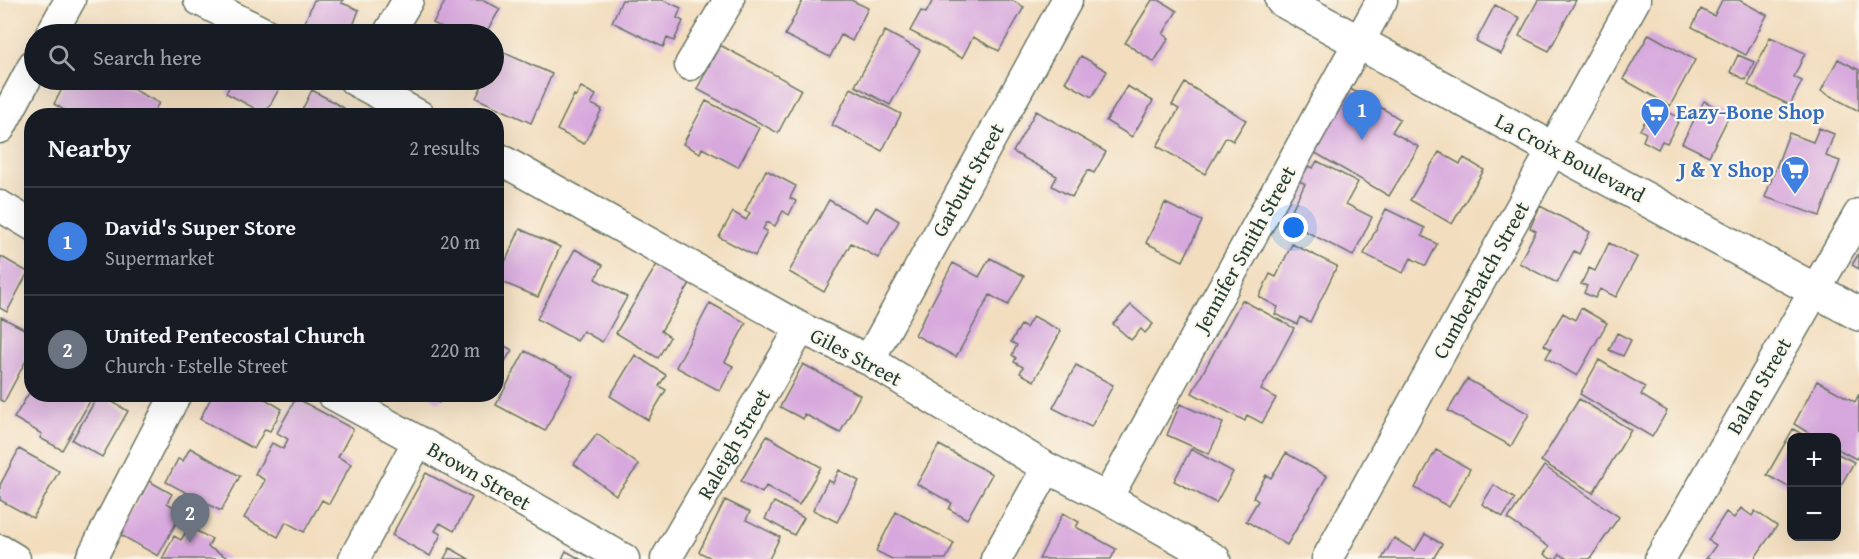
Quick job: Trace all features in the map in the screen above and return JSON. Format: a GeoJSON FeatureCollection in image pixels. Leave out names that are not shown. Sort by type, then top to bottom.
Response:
{"type":"FeatureCollection","features":[{"type":"Feature","properties":{"kind":"street"},"geometry":{"type":"LineString","coordinates":[[57,24],[70,0]]}},
{"type":"Feature","properties":{"kind":"street"},"geometry":{"type":"LineString","coordinates":[[199,0],[246,24]]}},
{"type":"Feature","properties":{"kind":"street"},"geometry":{"type":"LineString","coordinates":[[394,24],[408,0]]}},
{"type":"Feature","properties":{"kind":"street"},"geometry":{"type":"LineString","coordinates":[[690,65],[729,0]]}},
{"type":"Feature","properties":{"kind":"street","name":"Garbutt Street"},"geometry":{"type":"LineString","coordinates":[[869,360],[1067,0]]}},
{"type":"Feature","properties":{"kind":"street","name":"La Croix Boulevard"},"geometry":{"type":"LineString","coordinates":[[1282,0],[1859,314]]}},
{"type":"Feature","properties":{"kind":"street","name":"Jennifer Smith Street"},"geometry":{"type":"LineString","coordinates":[[1107,498],[1382,0]]}},
{"type":"Feature","properties":{"kind":"street","name":"Cumberbatch Street"},"geometry":{"type":"LineString","coordinates":[[1327,559],[1635,0]]}},
{"type":"Feature","properties":{"kind":"street"},"geometry":{"type":"LineString","coordinates":[[0,128],[24,83]]}},
{"type":"Feature","properties":{"kind":"street"},"geometry":{"type":"LineString","coordinates":[[375,90],[406,108]]}},
{"type":"Feature","properties":{"kind":"street","name":"Giles Street"},"geometry":{"type":"LineString","coordinates":[[504,161],[801,328],[869,360],[1047,468],[1107,498],[1215,559]]}},
{"type":"Feature","properties":{"kind":"street"},"geometry":{"type":"LineString","coordinates":[[0,206],[24,220]]}},
{"type":"Feature","properties":{"kind":"street","name":"Balan Street"},"geometry":{"type":"LineString","coordinates":[[1660,559],[1859,214]]}},
{"type":"Feature","properties":{"kind":"street","name":"Raleigh Street"},"geometry":{"type":"LineString","coordinates":[[666,559],[801,328]]}},
{"type":"Feature","properties":{"kind":"street"},"geometry":{"type":"LineString","coordinates":[[91,559],[172,402]]}},
{"type":"Feature","properties":{"kind":"street","name":"Brown Street"},"geometry":{"type":"LineString","coordinates":[[347,402],[624,559]]}},
{"type":"Feature","properties":{"kind":"street"},"geometry":{"type":"LineString","coordinates":[[354,559],[418,441]]}},
{"type":"Feature","properties":{"kind":"street"},"geometry":{"type":"LineString","coordinates":[[996,559],[1047,468]]}},
{"type":"Feature","properties":{"kind":"street"},"geometry":{"type":"LineString","coordinates":[[0,550],[15,559]]}},
{"type":"Feature","properties":{"kind":"building"},"geometry":{"type":"Polygon","coordinates":[[[314,0],[343,0],[342,3],[359,10],[354,24],[305,22],[314,0]]]}},
{"type":"Feature","properties":{"kind":"building"},"geometry":{"type":"Polygon","coordinates":[[[446,0],[484,0],[500,9],[491,24],[433,23],[446,0]]]}},
{"type":"Feature","properties":{"kind":"building"},"geometry":{"type":"Polygon","coordinates":[[[622,0],[663,0],[681,8],[677,18],[683,21],[674,41],[667,38],[663,47],[612,22],[622,0]]]}},
{"type":"Feature","properties":{"kind":"building"},"geometry":{"type":"Polygon","coordinates":[[[803,0],[851,0],[868,8],[852,41],[841,35],[830,57],[785,35],[803,0]]]}},
{"type":"Feature","properties":{"kind":"building"},"geometry":{"type":"Polygon","coordinates":[[[933,0],[1011,0],[1024,7],[999,51],[973,37],[962,58],[910,31],[921,11],[926,13],[933,0]]]}},
{"type":"Feature","properties":{"kind":"building"},"geometry":{"type":"Polygon","coordinates":[[[1152,0],[1159,0],[1177,11],[1163,34],[1169,38],[1154,62],[1125,43],[1152,0]]]}},
{"type":"Feature","properties":{"kind":"building"},"geometry":{"type":"Polygon","coordinates":[[[1538,0],[1576,0],[1549,51],[1519,36],[1538,0]]]}},
{"type":"Feature","properties":{"kind":"building"},"geometry":{"type":"Polygon","coordinates":[[[1722,0],[1739,0],[1767,15],[1746,55],[1692,27],[1701,9],[1714,16],[1722,0]]]}},
{"type":"Feature","properties":{"kind":"building"},"geometry":{"type":"Polygon","coordinates":[[[1495,5],[1520,18],[1501,54],[1476,41],[1495,5]]]}},
{"type":"Feature","properties":{"kind":"building"},"geometry":{"type":"Polygon","coordinates":[[[885,31],[920,50],[890,105],[855,86],[885,31]]]}},
{"type":"Feature","properties":{"kind":"building"},"geometry":{"type":"Polygon","coordinates":[[[1649,34],[1695,60],[1670,106],[1623,79],[1649,34]]]}},
{"type":"Feature","properties":{"kind":"building"},"geometry":{"type":"Polygon","coordinates":[[[1770,37],[1805,53],[1794,77],[1802,81],[1790,105],[1748,85],[1770,37]]]}},
{"type":"Feature","properties":{"kind":"building"},"geometry":{"type":"Polygon","coordinates":[[[720,45],[801,89],[778,133],[697,89],[720,45]]]}},
{"type":"Feature","properties":{"kind":"building"},"geometry":{"type":"Polygon","coordinates":[[[504,53],[552,74],[531,123],[504,111],[504,108],[498,108],[476,98],[480,90],[504,90],[504,53]]]}},
{"type":"Feature","properties":{"kind":"building"},"geometry":{"type":"Polygon","coordinates":[[[1738,55],[1754,62],[1746,80],[1730,72],[1738,55]]]}},
{"type":"Feature","properties":{"kind":"building"},"geometry":{"type":"Polygon","coordinates":[[[1081,56],[1107,71],[1092,97],[1065,82],[1081,56]]]}},
{"type":"Feature","properties":{"kind":"building"},"geometry":{"type":"Polygon","coordinates":[[[1838,59],[1859,70],[1859,111],[1821,91],[1838,59]]]}},
{"type":"Feature","properties":{"kind":"building"},"geometry":{"type":"Polygon","coordinates":[[[1185,83],[1246,120],[1233,141],[1226,137],[1205,174],[1157,146],[1179,109],[1172,105],[1185,83]]]}},
{"type":"Feature","properties":{"kind":"building"},"geometry":{"type":"Polygon","coordinates":[[[1127,86],[1153,101],[1132,137],[1106,121],[1127,86]]]}},
{"type":"Feature","properties":{"kind":"building"},"geometry":{"type":"Polygon","coordinates":[[[581,87],[596,95],[591,104],[602,109],[584,144],[557,130],[574,95],[576,96],[581,87]]]}},
{"type":"Feature","properties":{"kind":"building"},"geometry":{"type":"Polygon","coordinates":[[[851,88],[901,114],[882,151],[832,125],[851,88]]]}},
{"type":"Feature","properties":{"kind":"building"},"geometry":{"type":"Polygon","coordinates":[[[1349,88],[1400,119],[1392,132],[1419,147],[1389,196],[1312,151],[1349,88]]]}},
{"type":"Feature","properties":{"kind":"building"},"geometry":{"type":"Polygon","coordinates":[[[62,90],[135,90],[159,103],[156,108],[61,108],[54,104],[62,90]]]}},
{"type":"Feature","properties":{"kind":"building"},"geometry":{"type":"Polygon","coordinates":[[[228,90],[278,90],[268,108],[254,108],[226,93],[228,90]]]}},
{"type":"Feature","properties":{"kind":"building"},"geometry":{"type":"Polygon","coordinates":[[[312,90],[344,108],[303,108],[312,90]]]}},
{"type":"Feature","properties":{"kind":"building"},"geometry":{"type":"Polygon","coordinates":[[[706,101],[759,128],[738,167],[702,148],[700,153],[683,144],[706,101]]]}},
{"type":"Feature","properties":{"kind":"building"},"geometry":{"type":"Polygon","coordinates":[[[1704,101],[1730,114],[1709,156],[1682,143],[1704,101]]]}},
{"type":"Feature","properties":{"kind":"building"},"geometry":{"type":"Polygon","coordinates":[[[1654,105],[1680,118],[1667,143],[1662,141],[1658,149],[1643,141],[1646,133],[1640,130],[1654,105]]]}},
{"type":"Feature","properties":{"kind":"building"},"geometry":{"type":"Polygon","coordinates":[[[1036,111],[1106,152],[1094,173],[1088,170],[1072,197],[1052,186],[1057,176],[1013,152],[1036,111]]]}},
{"type":"Feature","properties":{"kind":"building"},"geometry":{"type":"Polygon","coordinates":[[[1819,128],[1834,134],[1826,156],[1840,161],[1820,216],[1765,197],[1789,133],[1813,142],[1819,128]]]}},
{"type":"Feature","properties":{"kind":"building"},"geometry":{"type":"Polygon","coordinates":[[[1439,152],[1460,164],[1464,158],[1484,170],[1452,224],[1410,200],[1439,152]]]}},
{"type":"Feature","properties":{"kind":"building"},"geometry":{"type":"Polygon","coordinates":[[[1317,161],[1358,182],[1346,204],[1372,217],[1353,256],[1286,221],[1305,184],[1299,181],[1307,165],[1313,168],[1317,161]]]}},
{"type":"Feature","properties":{"kind":"building"},"geometry":{"type":"Polygon","coordinates":[[[766,170],[796,186],[790,198],[796,201],[789,215],[783,211],[775,226],[767,222],[763,229],[767,231],[755,256],[719,237],[733,212],[746,220],[750,213],[745,211],[766,170]]]}},
{"type":"Feature","properties":{"kind":"building"},"geometry":{"type":"Polygon","coordinates":[[[829,200],[867,222],[876,207],[899,221],[878,258],[851,243],[824,292],[789,272],[829,200]]]}},
{"type":"Feature","properties":{"kind":"building"},"geometry":{"type":"Polygon","coordinates":[[[1165,203],[1202,221],[1183,261],[1146,243],[1165,203]]]}},
{"type":"Feature","properties":{"kind":"building"},"geometry":{"type":"Polygon","coordinates":[[[1540,206],[1590,232],[1579,254],[1574,251],[1557,283],[1519,263],[1536,231],[1530,228],[1540,206]]]}},
{"type":"Feature","properties":{"kind":"building"},"geometry":{"type":"Polygon","coordinates":[[[1386,209],[1425,228],[1422,236],[1437,244],[1426,266],[1411,258],[1403,273],[1364,254],[1386,209]]]}},
{"type":"Feature","properties":{"kind":"building"},"geometry":{"type":"Polygon","coordinates":[[[520,229],[560,247],[538,297],[504,283],[504,264],[520,229]]]}},
{"type":"Feature","properties":{"kind":"building"},"geometry":{"type":"Polygon","coordinates":[[[1609,243],[1637,257],[1616,297],[1600,289],[1595,298],[1584,293],[1587,286],[1581,284],[1589,268],[1595,271],[1609,243]]]}},
{"type":"Feature","properties":{"kind":"building"},"geometry":{"type":"Polygon","coordinates":[[[1292,244],[1337,266],[1310,322],[1300,317],[1297,324],[1275,314],[1278,307],[1259,297],[1270,274],[1276,277],[1292,244]]]}},
{"type":"Feature","properties":{"kind":"building"},"geometry":{"type":"Polygon","coordinates":[[[575,249],[603,265],[595,279],[627,297],[602,342],[583,331],[577,341],[537,319],[575,249]]]}},
{"type":"Feature","properties":{"kind":"building"},"geometry":{"type":"Polygon","coordinates":[[[1859,253],[1859,269],[1852,265],[1859,253]]]}},
{"type":"Feature","properties":{"kind":"building"},"geometry":{"type":"Polygon","coordinates":[[[0,256],[24,270],[24,280],[7,312],[0,308],[0,256]]]}},
{"type":"Feature","properties":{"kind":"building"},"geometry":{"type":"Polygon","coordinates":[[[990,258],[1024,276],[1008,305],[990,295],[956,357],[915,335],[953,263],[979,277],[990,258]]]}},
{"type":"Feature","properties":{"kind":"building"},"geometry":{"type":"Polygon","coordinates":[[[659,261],[692,280],[661,331],[670,337],[658,358],[616,333],[659,261]]]}},
{"type":"Feature","properties":{"kind":"building"},"geometry":{"type":"Polygon","coordinates":[[[1242,300],[1294,328],[1261,390],[1276,398],[1262,423],[1247,415],[1245,421],[1192,393],[1242,300]]]}},
{"type":"Feature","properties":{"kind":"building"},"geometry":{"type":"Polygon","coordinates":[[[710,303],[746,323],[725,362],[733,366],[720,391],[676,367],[710,303]]]}},
{"type":"Feature","properties":{"kind":"building"},"geometry":{"type":"Polygon","coordinates":[[[1131,305],[1153,324],[1145,333],[1141,329],[1131,340],[1113,324],[1131,305]]]}},
{"type":"Feature","properties":{"kind":"building"},"geometry":{"type":"Polygon","coordinates":[[[1581,308],[1607,323],[1577,376],[1546,358],[1551,349],[1544,345],[1563,313],[1575,320],[1581,308]]]}},
{"type":"Feature","properties":{"kind":"building"},"geometry":{"type":"Polygon","coordinates":[[[1033,316],[1061,331],[1034,381],[1020,373],[1023,367],[1014,362],[1016,358],[1012,355],[1017,345],[1011,342],[1021,325],[1026,328],[1033,316]]]}},
{"type":"Feature","properties":{"kind":"building"},"geometry":{"type":"Polygon","coordinates":[[[1,317],[24,329],[24,364],[4,402],[0,400],[1,317]]]}},
{"type":"Feature","properties":{"kind":"building"},"geometry":{"type":"Polygon","coordinates":[[[1617,333],[1631,340],[1623,356],[1609,350],[1617,333]]]}},
{"type":"Feature","properties":{"kind":"building"},"geometry":{"type":"Polygon","coordinates":[[[504,346],[512,350],[504,363],[504,346]]]}},
{"type":"Feature","properties":{"kind":"building"},"geometry":{"type":"Polygon","coordinates":[[[525,351],[573,376],[545,431],[496,405],[498,402],[504,402],[504,390],[525,351]]]}},
{"type":"Feature","properties":{"kind":"building"},"geometry":{"type":"Polygon","coordinates":[[[635,355],[666,375],[659,386],[666,390],[648,420],[610,396],[635,355]]]}},
{"type":"Feature","properties":{"kind":"building"},"geometry":{"type":"Polygon","coordinates":[[[1599,360],[1645,387],[1641,395],[1667,411],[1652,437],[1580,394],[1599,360]]]}},
{"type":"Feature","properties":{"kind":"building"},"geometry":{"type":"Polygon","coordinates":[[[803,364],[860,395],[840,433],[804,414],[803,419],[780,407],[803,364]]]}},
{"type":"Feature","properties":{"kind":"building"},"geometry":{"type":"Polygon","coordinates":[[[1076,365],[1113,385],[1091,427],[1053,408],[1076,365]]]}},
{"type":"Feature","properties":{"kind":"building"},"geometry":{"type":"Polygon","coordinates":[[[1467,379],[1529,414],[1511,446],[1448,411],[1467,379]]]}},
{"type":"Feature","properties":{"kind":"building"},"geometry":{"type":"Polygon","coordinates":[[[1817,381],[1855,402],[1859,394],[1859,453],[1856,459],[1841,451],[1841,433],[1809,433],[1794,424],[1817,381]]]}},
{"type":"Feature","properties":{"kind":"building"},"geometry":{"type":"Polygon","coordinates":[[[1579,399],[1631,430],[1593,493],[1541,461],[1579,399]]]}},
{"type":"Feature","properties":{"kind":"building"},"geometry":{"type":"Polygon","coordinates":[[[24,401],[89,402],[62,450],[40,438],[42,434],[14,418],[24,401]]]}},
{"type":"Feature","properties":{"kind":"building"},"geometry":{"type":"Polygon","coordinates":[[[94,402],[113,402],[128,411],[102,457],[72,440],[94,402]]]}},
{"type":"Feature","properties":{"kind":"building"},"geometry":{"type":"Polygon","coordinates":[[[209,402],[270,402],[282,409],[270,431],[265,429],[254,449],[200,419],[209,402]]]}},
{"type":"Feature","properties":{"kind":"building"},"geometry":{"type":"Polygon","coordinates":[[[294,402],[303,402],[353,429],[338,457],[351,464],[329,504],[322,500],[304,532],[286,522],[278,537],[244,518],[265,480],[255,474],[272,443],[283,449],[288,439],[277,433],[294,402]]]}},
{"type":"Feature","properties":{"kind":"building"},"geometry":{"type":"Polygon","coordinates":[[[1180,404],[1223,423],[1209,454],[1167,435],[1180,404]]]}},
{"type":"Feature","properties":{"kind":"building"},"geometry":{"type":"Polygon","coordinates":[[[597,434],[639,465],[616,495],[574,464],[597,434]]]}},
{"type":"Feature","properties":{"kind":"building"},"geometry":{"type":"Polygon","coordinates":[[[767,436],[821,467],[799,505],[766,486],[762,493],[741,481],[767,436]]]}},
{"type":"Feature","properties":{"kind":"building"},"geometry":{"type":"Polygon","coordinates":[[[1787,440],[1787,486],[1767,475],[1787,440]]]}},
{"type":"Feature","properties":{"kind":"building"},"geometry":{"type":"Polygon","coordinates":[[[939,445],[992,474],[967,519],[949,509],[952,503],[917,484],[939,445]]]}},
{"type":"Feature","properties":{"kind":"building"},"geometry":{"type":"Polygon","coordinates":[[[190,448],[240,476],[221,511],[166,482],[178,459],[183,461],[190,448]]]}},
{"type":"Feature","properties":{"kind":"building"},"geometry":{"type":"Polygon","coordinates":[[[19,449],[59,471],[33,518],[0,500],[0,485],[19,449]]]}},
{"type":"Feature","properties":{"kind":"building"},"geometry":{"type":"Polygon","coordinates":[[[1191,449],[1233,472],[1216,503],[1174,481],[1191,449]]]}},
{"type":"Feature","properties":{"kind":"building"},"geometry":{"type":"Polygon","coordinates":[[[1436,450],[1470,469],[1449,507],[1415,488],[1436,450]]]}},
{"type":"Feature","properties":{"kind":"building"},"geometry":{"type":"Polygon","coordinates":[[[1286,453],[1327,476],[1287,545],[1246,521],[1258,501],[1253,497],[1266,475],[1271,478],[1286,453]]]}},
{"type":"Feature","properties":{"kind":"building"},"geometry":{"type":"Polygon","coordinates":[[[1841,456],[1854,462],[1841,485],[1841,456]]]}},
{"type":"Feature","properties":{"kind":"building"},"geometry":{"type":"Polygon","coordinates":[[[1544,466],[1619,517],[1590,559],[1567,559],[1560,554],[1556,559],[1551,559],[1544,554],[1549,547],[1508,519],[1544,466]]]}},
{"type":"Feature","properties":{"kind":"building"},"geometry":{"type":"Polygon","coordinates":[[[839,470],[859,481],[837,522],[813,510],[828,480],[833,483],[839,470]]]}},
{"type":"Feature","properties":{"kind":"building"},"geometry":{"type":"Polygon","coordinates":[[[426,473],[472,498],[454,531],[440,523],[435,531],[441,534],[430,556],[392,535],[426,473]]]}},
{"type":"Feature","properties":{"kind":"building"},"geometry":{"type":"Polygon","coordinates":[[[149,481],[172,494],[167,503],[182,512],[158,556],[119,534],[149,481]]]}},
{"type":"Feature","properties":{"kind":"building"},"geometry":{"type":"Polygon","coordinates":[[[1494,485],[1515,499],[1503,517],[1482,504],[1494,485]]]}},
{"type":"Feature","properties":{"kind":"building"},"geometry":{"type":"Polygon","coordinates":[[[725,500],[750,512],[746,520],[780,537],[769,559],[713,559],[699,552],[725,500]]]}},
{"type":"Feature","properties":{"kind":"building"},"geometry":{"type":"Polygon","coordinates":[[[774,502],[804,518],[794,535],[765,519],[774,502]]]}},
{"type":"Feature","properties":{"kind":"building"},"geometry":{"type":"Polygon","coordinates":[[[1741,508],[1752,516],[1755,511],[1777,526],[1754,559],[1706,559],[1716,545],[1708,540],[1726,512],[1734,518],[1741,508]]]}},
{"type":"Feature","properties":{"kind":"building"},"geometry":{"type":"Polygon","coordinates":[[[896,512],[954,543],[946,559],[892,559],[876,551],[896,512]]]}},
{"type":"Feature","properties":{"kind":"building"},"geometry":{"type":"Polygon","coordinates":[[[1063,513],[1079,522],[1076,527],[1116,549],[1111,559],[1039,559],[1063,513]]]}},
{"type":"Feature","properties":{"kind":"building"},"geometry":{"type":"Polygon","coordinates":[[[189,527],[212,539],[208,547],[230,559],[162,559],[174,536],[181,540],[189,527]]]}},
{"type":"Feature","properties":{"kind":"building"},"geometry":{"type":"Polygon","coordinates":[[[1425,534],[1442,544],[1433,559],[1382,559],[1394,538],[1415,551],[1425,534]]]}},
{"type":"Feature","properties":{"kind":"building"},"geometry":{"type":"Polygon","coordinates":[[[450,548],[469,559],[444,559],[450,548]]]}},
{"type":"Feature","properties":{"kind":"building"},"geometry":{"type":"Polygon","coordinates":[[[566,551],[580,559],[562,559],[566,551]]]}},
{"type":"Feature","properties":{"kind":"place","name":"Eazy-Bone Shop"},"geometry":{"type":"Point","coordinates":[1655,138]}},
{"type":"Feature","properties":{"kind":"place","name":"David's Super Store"},"geometry":{"type":"Point","coordinates":[1362,140]}},
{"type":"Feature","properties":{"kind":"place","name":"J & Y Shop"},"geometry":{"type":"Point","coordinates":[1795,196]}},
{"type":"Feature","properties":{"kind":"place","name":"United Pentecostal Church"},"geometry":{"type":"Point","coordinates":[190,543]}}]}
